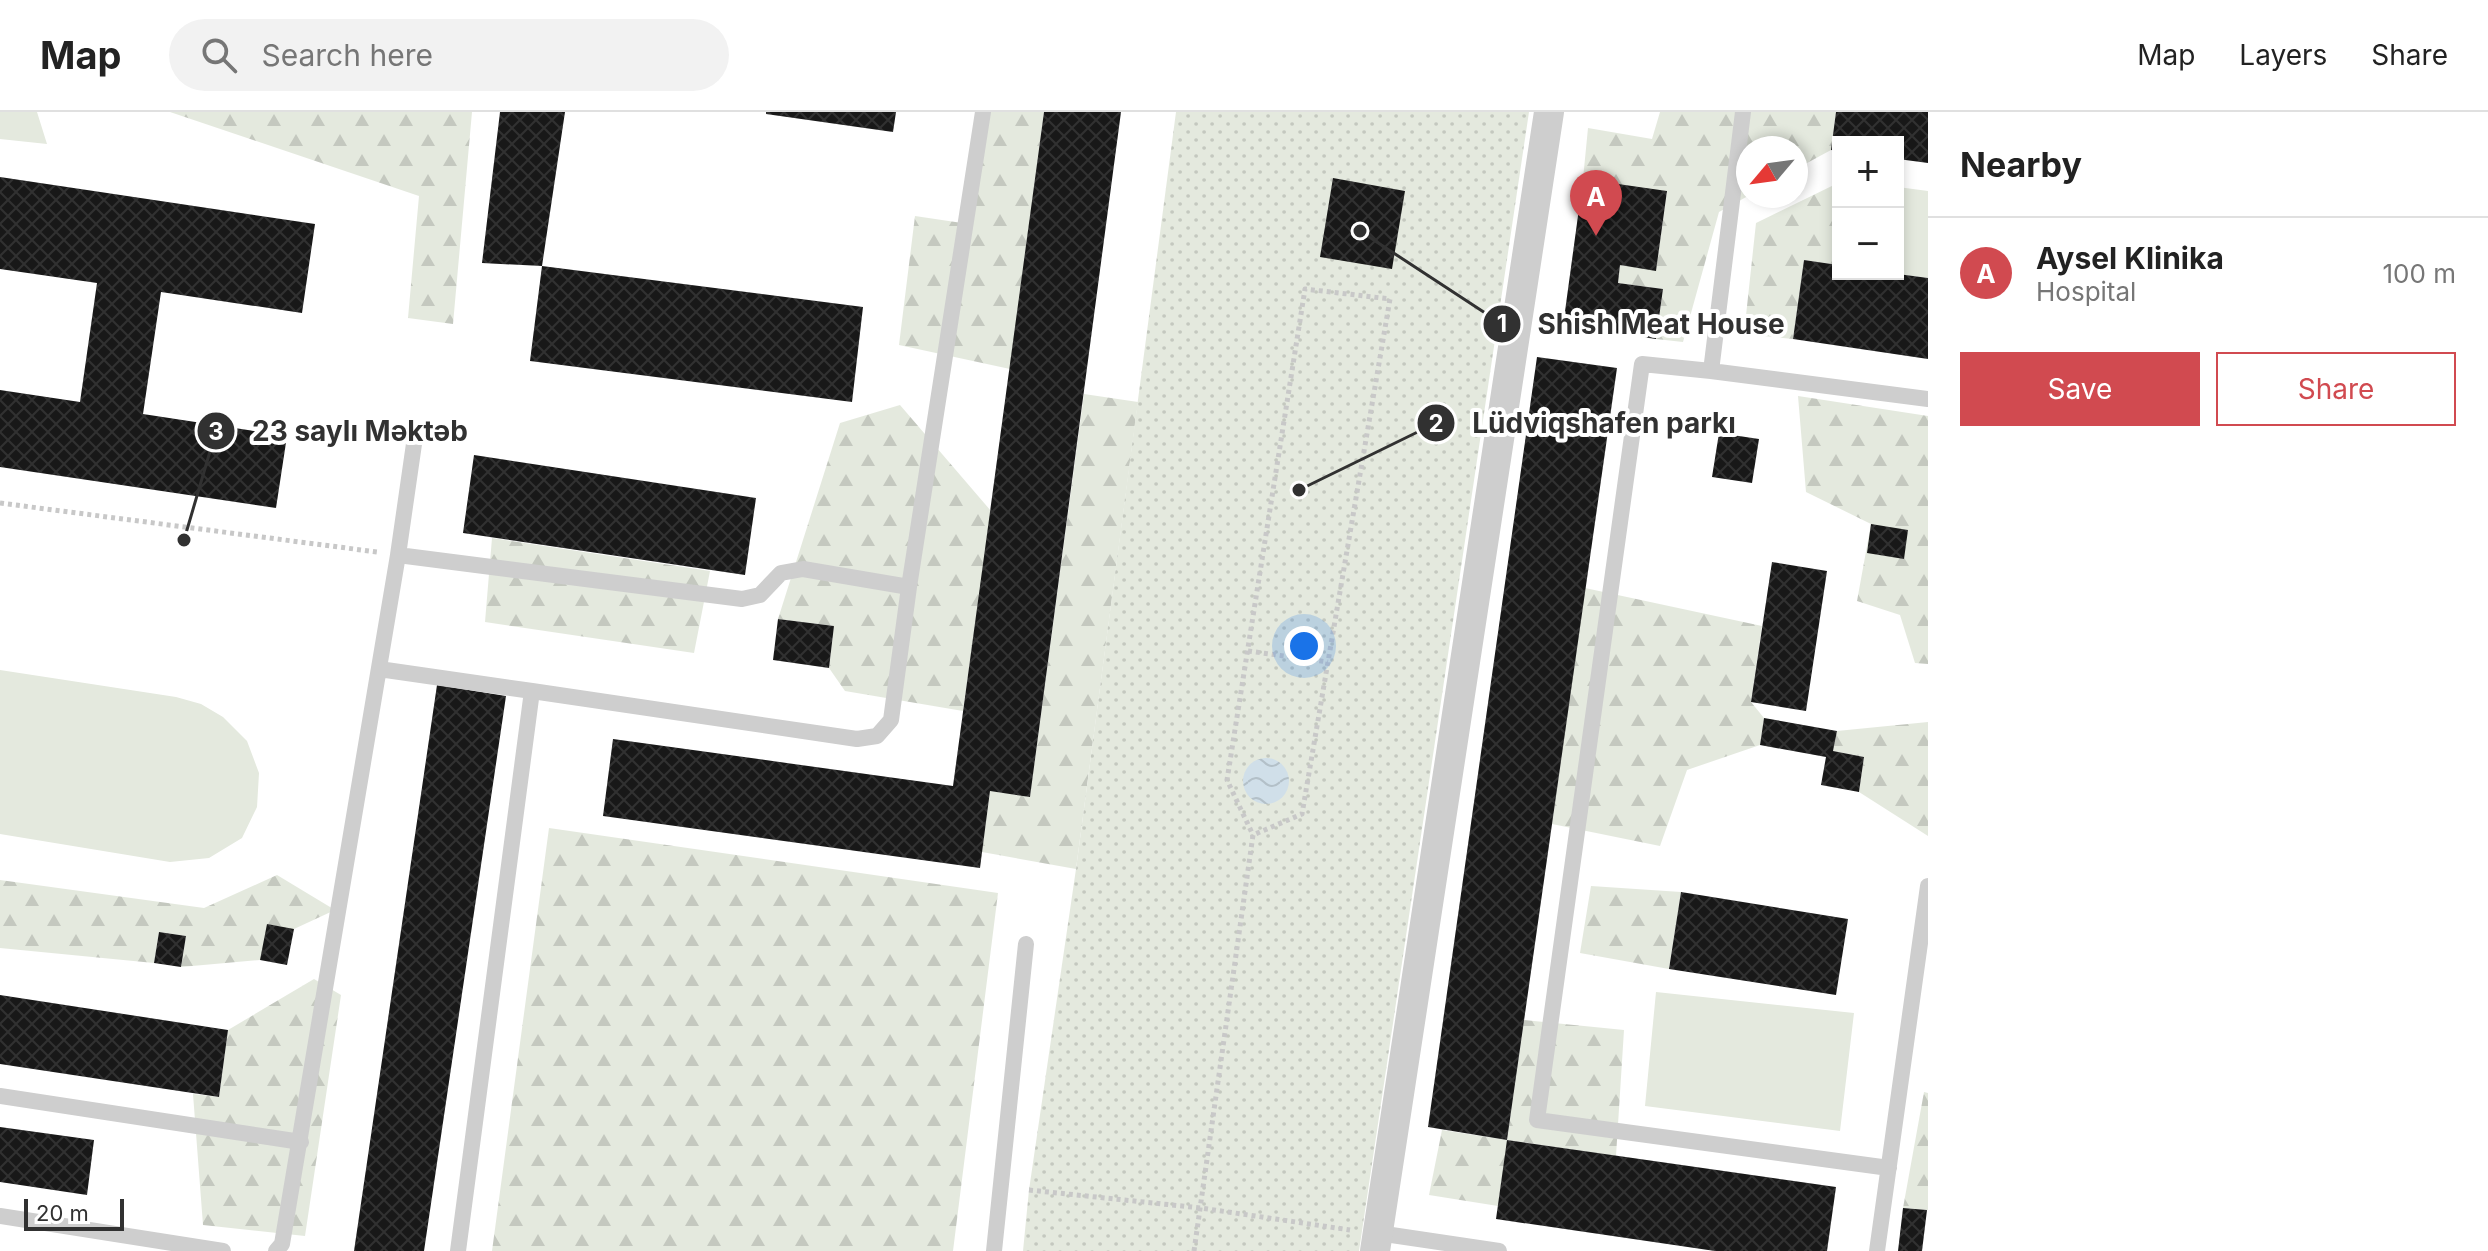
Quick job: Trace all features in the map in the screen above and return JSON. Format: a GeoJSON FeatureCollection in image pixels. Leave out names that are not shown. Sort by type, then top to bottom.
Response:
{"type":"FeatureCollection","features":[{"type":"Feature","properties":{"kind":"street"},"geometry":{"type":"LineString","coordinates":[[1372,1239],[1549,112]]}},
{"type":"Feature","properties":{"kind":"lane"},"geometry":{"type":"LineString","coordinates":[[379,669],[857,739],[877,736],[891,720],[983,112]]}},
{"type":"Feature","properties":{"kind":"lane"},"geometry":{"type":"LineString","coordinates":[[1711,371],[1743,112]]}},
{"type":"Feature","properties":{"kind":"lane"},"geometry":{"type":"LineString","coordinates":[[1889,1168],[1537,1120],[1642,364],[1928,399]]}},
{"type":"Feature","properties":{"kind":"lane"},"geometry":{"type":"LineString","coordinates":[[276,1251],[282,1244],[301,1142],[415,437]]}},
{"type":"Feature","properties":{"kind":"lane"},"geometry":{"type":"LineString","coordinates":[[398,555],[742,599],[760,595],[781,573],[803,569],[909,587]]}},
{"type":"Feature","properties":{"kind":"lane"},"geometry":{"type":"LineString","coordinates":[[458,1251],[532,691]]}},
{"type":"Feature","properties":{"kind":"lane"},"geometry":{"type":"LineString","coordinates":[[1877,1251],[1928,886]]}},
{"type":"Feature","properties":{"kind":"lane"},"geometry":{"type":"LineString","coordinates":[[994,1251],[1026,944]]}},
{"type":"Feature","properties":{"kind":"lane"},"geometry":{"type":"LineString","coordinates":[[0,1096],[301,1142]]}},
{"type":"Feature","properties":{"kind":"lane"},"geometry":{"type":"LineString","coordinates":[[0,1216],[223,1251]]}},
{"type":"Feature","properties":{"kind":"lane"},"geometry":{"type":"LineString","coordinates":[[1372,1239],[1499,1251]]}},
{"type":"Feature","properties":{"kind":"path"},"geometry":{"type":"LineString","coordinates":[[1194,1251],[1253,835],[1227,780],[1305,289],[1390,299],[1302,814],[1253,835]]}},
{"type":"Feature","properties":{"kind":"path"},"geometry":{"type":"LineString","coordinates":[[0,503],[398,555]]}},
{"type":"Feature","properties":{"kind":"path"},"geometry":{"type":"LineString","coordinates":[[1248,651],[1328,662]]}},
{"type":"Feature","properties":{"kind":"path"},"geometry":{"type":"LineString","coordinates":[[1029,1190],[1201,1208],[1372,1239]]}},
{"type":"Feature","properties":{"kind":"green space"},"geometry":{"type":"Polygon","coordinates":[[[0,112],[37,112],[47,144],[0,139],[0,112]]]}},
{"type":"Feature","properties":{"kind":"green space"},"geometry":{"type":"Polygon","coordinates":[[[170,112],[472,112],[453,324],[408,318],[419,196],[170,112]]]}},
{"type":"Feature","properties":{"kind":"green space"},"geometry":{"type":"Polygon","coordinates":[[[979,112],[1044,112],[1010,369],[899,345],[915,216],[962,223],[979,112]]]}},
{"type":"Feature","properties":{"kind":"green space"},"geometry":{"type":"Polygon","coordinates":[[[1176,112],[1529,112],[1359,1251],[1023,1251],[1176,112]]]}},
{"type":"Feature","properties":{"kind":"green space"},"geometry":{"type":"Polygon","coordinates":[[[1660,112],[1836,112],[1831,150],[1808,162],[1808,136],[1736,136],[1736,203],[1719,212],[1683,342],[1656,339],[1663,289],[1618,283],[1620,265],[1656,270],[1667,192],[1583,179],[1588,128],[1652,139],[1660,112]]]}},
{"type":"Feature","properties":{"kind":"green space"},"geometry":{"type":"Polygon","coordinates":[[[1832,186],[1832,264],[1804,260],[1793,339],[1744,334],[1756,223],[1787,208],[1808,208],[1808,198],[1832,186]]]}},
{"type":"Feature","properties":{"kind":"green space"},"geometry":{"type":"Polygon","coordinates":[[[1904,188],[1928,191],[1928,278],[1904,275],[1904,188]]]}},
{"type":"Feature","properties":{"kind":"green space"},"geometry":{"type":"Polygon","coordinates":[[[1084,394],[1138,402],[1076,869],[982,852],[990,791],[1030,796],[1084,394]]]}},
{"type":"Feature","properties":{"kind":"green space"},"geometry":{"type":"Polygon","coordinates":[[[1798,396],[1928,416],[1928,664],[1915,663],[1900,615],[1857,601],[1871,524],[1806,492],[1798,396]]]}},
{"type":"Feature","properties":{"kind":"green space"},"geometry":{"type":"Polygon","coordinates":[[[900,405],[991,511],[963,711],[845,691],[829,668],[834,626],[778,619],[840,423],[900,405]]]}},
{"type":"Feature","properties":{"kind":"green space"},"geometry":{"type":"Polygon","coordinates":[[[492,538],[710,571],[694,653],[485,622],[492,538]]]}},
{"type":"Feature","properties":{"kind":"green space"},"geometry":{"type":"Polygon","coordinates":[[[1585,588],[1762,626],[1751,702],[1764,718],[1760,745],[1687,770],[1660,846],[1552,824],[1585,588]]]}},
{"type":"Feature","properties":{"kind":"green space"},"geometry":{"type":"Polygon","coordinates":[[[0,670],[176,697],[201,704],[223,717],[247,741],[259,773],[257,807],[242,838],[209,858],[170,862],[0,834],[0,670]]]}},
{"type":"Feature","properties":{"kind":"green space"},"geometry":{"type":"Polygon","coordinates":[[[1928,722],[1928,836],[1859,792],[1864,757],[1833,751],[1837,731],[1928,722]]]}},
{"type":"Feature","properties":{"kind":"green space"},"geometry":{"type":"Polygon","coordinates":[[[549,828],[998,893],[953,1251],[492,1251],[549,828]]]}},
{"type":"Feature","properties":{"kind":"green space"},"geometry":{"type":"Polygon","coordinates":[[[277,875],[335,910],[294,929],[260,960],[181,967],[186,936],[159,932],[154,963],[0,948],[0,880],[204,908],[277,875]]]}},
{"type":"Feature","properties":{"kind":"green space"},"geometry":{"type":"Polygon","coordinates":[[[1591,886],[1681,892],[1669,969],[1580,953],[1591,886]]]}},
{"type":"Feature","properties":{"kind":"green space"},"geometry":{"type":"Polygon","coordinates":[[[314,979],[341,995],[305,1236],[203,1225],[193,1094],[219,1097],[228,1030],[314,979]]]}},
{"type":"Feature","properties":{"kind":"green space"},"geometry":{"type":"Polygon","coordinates":[[[1656,992],[1854,1013],[1840,1131],[1645,1106],[1656,992]]]}},
{"type":"Feature","properties":{"kind":"green space"},"geometry":{"type":"Polygon","coordinates":[[[1524,1020],[1624,1030],[1616,1156],[1508,1140],[1498,1206],[1429,1195],[1442,1130],[1507,1140],[1524,1020]]]}},
{"type":"Feature","properties":{"kind":"green space"},"geometry":{"type":"Polygon","coordinates":[[[1924,1092],[1928,1093],[1928,1210],[1903,1208],[1924,1092]]]}},
{"type":"Feature","properties":{"kind":"water"},"geometry":{"type":"Polygon","coordinates":[[[1266,758],[1283,764],[1289,781],[1283,798],[1266,804],[1249,798],[1243,781],[1249,764],[1266,758]]]}},
{"type":"Feature","properties":{"kind":"building"},"geometry":{"type":"Polygon","coordinates":[[[500,112],[565,112],[542,266],[482,263],[500,112]]]}},
{"type":"Feature","properties":{"kind":"building"},"geometry":{"type":"Polygon","coordinates":[[[766,112],[896,112],[893,132],[766,112]]]}},
{"type":"Feature","properties":{"kind":"building"},"geometry":{"type":"Polygon","coordinates":[[[1044,112],[1121,112],[1030,797],[990,791],[980,868],[603,816],[613,739],[953,786],[1044,112]]]}},
{"type":"Feature","properties":{"kind":"building"},"geometry":{"type":"Polygon","coordinates":[[[1836,112],[1928,112],[1928,163],[1904,160],[1904,136],[1833,136],[1836,112]]]}},
{"type":"Feature","properties":{"kind":"building"},"geometry":{"type":"Polygon","coordinates":[[[0,177],[315,224],[302,313],[161,292],[143,414],[287,436],[276,508],[0,467],[0,390],[80,402],[97,283],[0,269],[0,177]]]}},
{"type":"Feature","properties":{"kind":"building"},"geometry":{"type":"Polygon","coordinates":[[[1333,178],[1405,191],[1392,269],[1320,257],[1333,178]]]}},
{"type":"Feature","properties":{"kind":"building"},"geometry":{"type":"Polygon","coordinates":[[[1583,179],[1667,191],[1656,271],[1620,265],[1618,283],[1663,289],[1656,339],[1563,326],[1583,179]]]}},
{"type":"Feature","properties":{"kind":"building"},"geometry":{"type":"Polygon","coordinates":[[[1804,260],[1832,264],[1832,280],[1904,280],[1904,275],[1928,278],[1928,359],[1793,339],[1804,260]]]}},
{"type":"Feature","properties":{"kind":"building"},"geometry":{"type":"Polygon","coordinates":[[[542,266],[863,307],[852,402],[530,361],[542,266]]]}},
{"type":"Feature","properties":{"kind":"building"},"geometry":{"type":"Polygon","coordinates":[[[1537,357],[1617,368],[1507,1140],[1428,1127],[1537,357]]]}},
{"type":"Feature","properties":{"kind":"building"},"geometry":{"type":"Polygon","coordinates":[[[1719,433],[1759,439],[1752,483],[1712,477],[1719,433]]]}},
{"type":"Feature","properties":{"kind":"building"},"geometry":{"type":"Polygon","coordinates":[[[474,455],[756,498],[745,575],[463,533],[474,455]]]}},
{"type":"Feature","properties":{"kind":"building"},"geometry":{"type":"Polygon","coordinates":[[[1871,524],[1908,530],[1904,559],[1867,553],[1871,524]]]}},
{"type":"Feature","properties":{"kind":"building"},"geometry":{"type":"Polygon","coordinates":[[[1772,562],[1827,571],[1806,711],[1751,702],[1772,562]]]}},
{"type":"Feature","properties":{"kind":"building"},"geometry":{"type":"Polygon","coordinates":[[[778,619],[834,626],[829,668],[773,660],[778,619]]]}},
{"type":"Feature","properties":{"kind":"building"},"geometry":{"type":"Polygon","coordinates":[[[437,685],[506,696],[424,1251],[354,1251],[437,685]]]}},
{"type":"Feature","properties":{"kind":"building"},"geometry":{"type":"Polygon","coordinates":[[[1764,718],[1837,731],[1833,751],[1864,757],[1859,792],[1821,785],[1826,757],[1760,745],[1764,718]]]}},
{"type":"Feature","properties":{"kind":"building"},"geometry":{"type":"Polygon","coordinates":[[[1681,892],[1848,919],[1836,995],[1669,969],[1681,892]]]}},
{"type":"Feature","properties":{"kind":"building"},"geometry":{"type":"Polygon","coordinates":[[[267,924],[294,929],[287,965],[260,960],[267,924]]]}},
{"type":"Feature","properties":{"kind":"building"},"geometry":{"type":"Polygon","coordinates":[[[159,932],[186,936],[181,967],[154,963],[159,932]]]}},
{"type":"Feature","properties":{"kind":"building"},"geometry":{"type":"Polygon","coordinates":[[[0,995],[228,1030],[219,1097],[0,1064],[0,995]]]}},
{"type":"Feature","properties":{"kind":"building"},"geometry":{"type":"Polygon","coordinates":[[[0,1127],[94,1140],[87,1195],[0,1182],[0,1127]]]}},
{"type":"Feature","properties":{"kind":"building"},"geometry":{"type":"Polygon","coordinates":[[[1507,1140],[1836,1187],[1827,1251],[1715,1251],[1496,1219],[1507,1140]]]}},
{"type":"Feature","properties":{"kind":"building"},"geometry":{"type":"Polygon","coordinates":[[[1903,1208],[1927,1210],[1922,1251],[1898,1251],[1903,1208]]]}},
{"type":"Feature","properties":{"kind":"place","name":"Shish Meat House"},"geometry":{"type":"Point","coordinates":[1360,231]}},
{"type":"Feature","properties":{"kind":"place","name":"Aysel Klinika"},"geometry":{"type":"Point","coordinates":[1596,236]}},
{"type":"Feature","properties":{"kind":"place","name":"Lüdviqshafen parkı"},"geometry":{"type":"Point","coordinates":[1299,490]}},
{"type":"Feature","properties":{"kind":"place","name":"23 saylı Məktəb"},"geometry":{"type":"Point","coordinates":[184,540]}}]}
